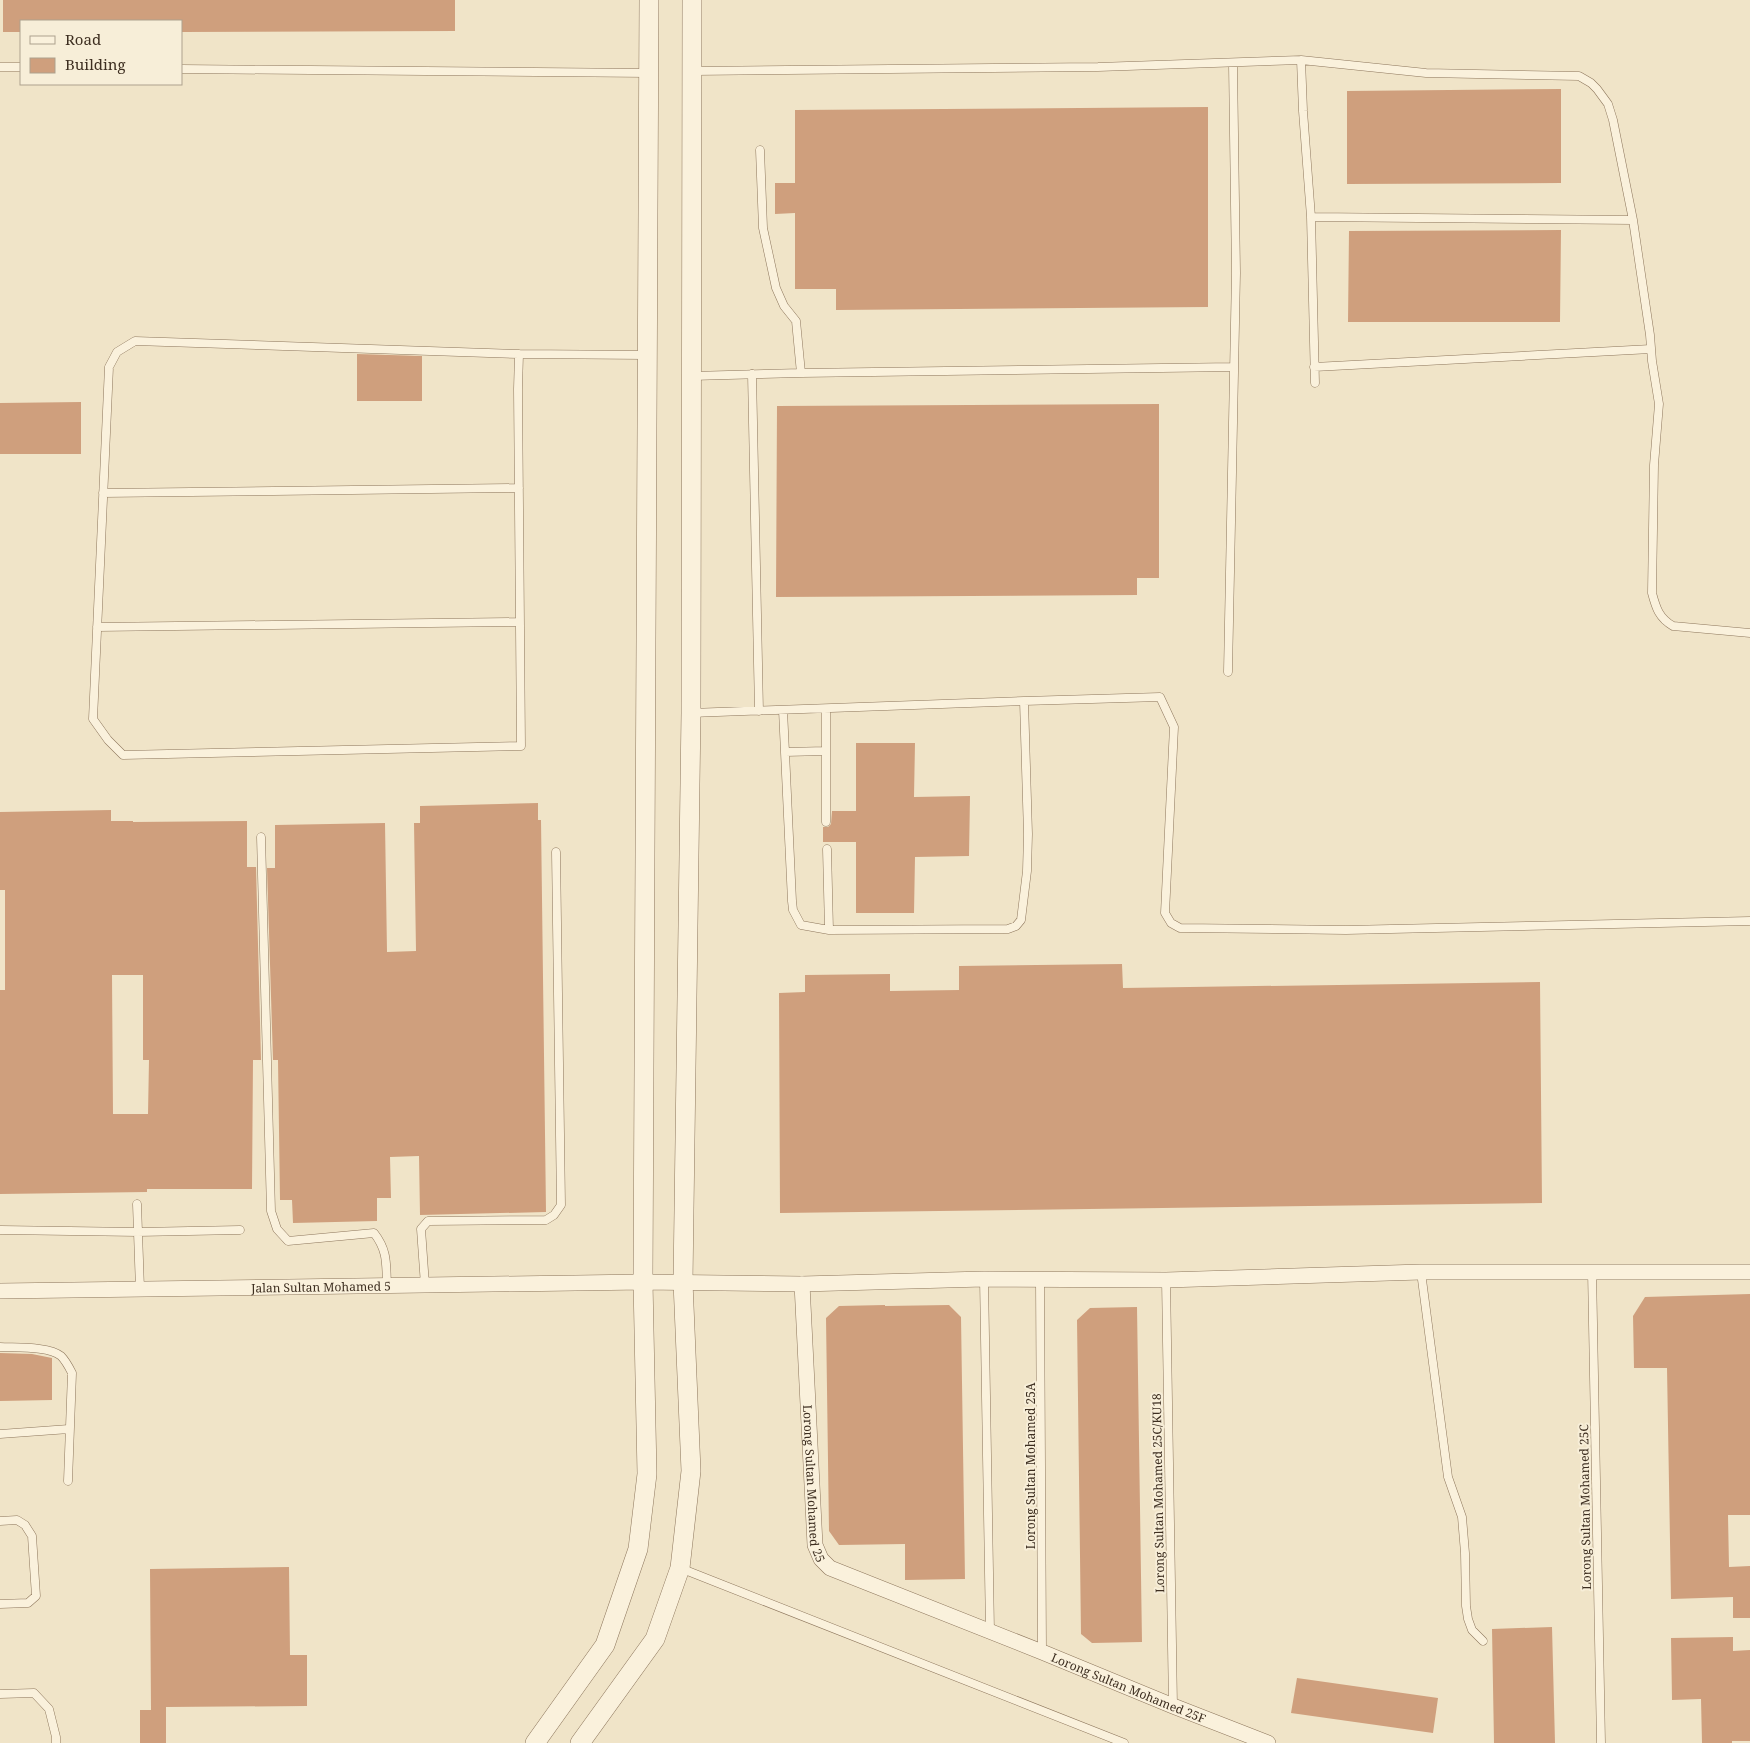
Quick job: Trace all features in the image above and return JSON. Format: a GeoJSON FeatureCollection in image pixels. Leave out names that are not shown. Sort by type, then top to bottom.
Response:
{"type":"FeatureCollection","features":[{"type":"Feature","properties":{"kind":"street"},"geometry":{"type":"LineString","coordinates":[[535,1743],[605,1645],[638,1549],[647,1474],[644,1282],[649,0]]}},
{"type":"Feature","properties":{"kind":"street"},"geometry":{"type":"LineString","coordinates":[[580,1743],[655,1639],[680,1568],[691,1471],[683,1282],[691,713],[692,0]]}},
{"type":"Feature","properties":{"kind":"street","name":"Jalan Sultan Mohamed 5"},"geometry":{"type":"LineString","coordinates":[[0,1291],[644,1282],[802,1284],[984,1279],[1166,1280],[1421,1272],[1750,1272]]}},
{"type":"Feature","properties":{"kind":"street","name":"Lorong Sultan Mohamed 25"},"geometry":{"type":"LineString","coordinates":[[802,1284],[815,1545],[821,1560],[830,1568],[990,1631]]}},
{"type":"Feature","properties":{"kind":"street","name":"Lorong Sultan Mohamed 25F"},"geometry":{"type":"LineString","coordinates":[[990,1631],[1268,1743]]}},
{"type":"Feature","properties":{"kind":"lane"},"geometry":{"type":"LineString","coordinates":[[693,71],[1098,67],[1233,64],[1301,60],[1426,73],[1579,76],[1591,83],[1608,104],[1613,120],[1633,220],[1650,335],[1659,404],[1654,465],[1652,592],[1656,608],[1664,621],[1673,626],[1750,633]]}},
{"type":"Feature","properties":{"kind":"lane"},"geometry":{"type":"LineString","coordinates":[[1301,60],[1311,217],[1315,384]]}},
{"type":"Feature","properties":{"kind":"lane"},"geometry":{"type":"LineString","coordinates":[[1228,672],[1236,273],[1233,64]]}},
{"type":"Feature","properties":{"kind":"lane"},"geometry":{"type":"LineString","coordinates":[[0,67],[20,67]]}},
{"type":"Feature","properties":{"kind":"lane"},"geometry":{"type":"LineString","coordinates":[[182,69],[649,73]]}},
{"type":"Feature","properties":{"kind":"lane"},"geometry":{"type":"LineString","coordinates":[[760,150],[763,228],[776,288],[784,306],[796,321],[801,373]]}},
{"type":"Feature","properties":{"kind":"lane"},"geometry":{"type":"LineString","coordinates":[[1311,217],[1633,220]]}},
{"type":"Feature","properties":{"kind":"lane"},"geometry":{"type":"LineString","coordinates":[[519,354],[518,488],[521,746],[123,755],[108,740],[93,719],[109,367],[117,352],[135,341],[519,354],[648,355]]}},
{"type":"Feature","properties":{"kind":"lane"},"geometry":{"type":"LineString","coordinates":[[1314,367],[1651,350]]}},
{"type":"Feature","properties":{"kind":"lane"},"geometry":{"type":"LineString","coordinates":[[692,376],[1234,367]]}},
{"type":"Feature","properties":{"kind":"lane"},"geometry":{"type":"LineString","coordinates":[[752,374],[758,711]]}},
{"type":"Feature","properties":{"kind":"lane"},"geometry":{"type":"LineString","coordinates":[[103,493],[518,488]]}},
{"type":"Feature","properties":{"kind":"lane"},"geometry":{"type":"LineString","coordinates":[[97,627],[520,622]]}},
{"type":"Feature","properties":{"kind":"lane"},"geometry":{"type":"LineString","coordinates":[[691,713],[1160,698],[1174,727],[1165,912],[1171,923],[1180,928],[1346,930],[1750,921]]}},
{"type":"Feature","properties":{"kind":"lane"},"geometry":{"type":"LineString","coordinates":[[783,710],[793,910],[804,927],[829,930],[1008,928],[1016,926],[1021,920],[1027,871],[1028,834],[1024,701]]}},
{"type":"Feature","properties":{"kind":"lane"},"geometry":{"type":"LineString","coordinates":[[826,709],[826,822]]}},
{"type":"Feature","properties":{"kind":"lane"},"geometry":{"type":"LineString","coordinates":[[785,752],[826,751]]}},
{"type":"Feature","properties":{"kind":"lane"},"geometry":{"type":"LineString","coordinates":[[261,837],[271,1211],[277,1229],[288,1242],[374,1233],[382,1242],[386,1257],[386,1286]]}},
{"type":"Feature","properties":{"kind":"lane"},"geometry":{"type":"LineString","coordinates":[[827,849],[829,930]]}},
{"type":"Feature","properties":{"kind":"lane"},"geometry":{"type":"LineString","coordinates":[[425,1285],[421,1229],[428,1221],[546,1220],[554,1215],[561,1205],[556,852]]}},
{"type":"Feature","properties":{"kind":"lane"},"geometry":{"type":"LineString","coordinates":[[137,1204],[140,1289]]}},
{"type":"Feature","properties":{"kind":"lane"},"geometry":{"type":"LineString","coordinates":[[2,1230],[138,1232],[240,1230]]}},
{"type":"Feature","properties":{"kind":"lane","name":"Lorong Sultan Mohamed 25C"},"geometry":{"type":"LineString","coordinates":[[1592,1271],[1601,1743]]}},
{"type":"Feature","properties":{"kind":"lane"},"geometry":{"type":"LineString","coordinates":[[1421,1272],[1448,1477],[1462,1517],[1466,1554],[1466,1606],[1468,1619],[1472,1630],[1483,1641]]}},
{"type":"Feature","properties":{"kind":"lane"},"geometry":{"type":"LineString","coordinates":[[984,1279],[990,1631]]}},
{"type":"Feature","properties":{"kind":"lane","name":"Lorong Sultan Mohamed 25A"},"geometry":{"type":"LineString","coordinates":[[1040,1280],[1042,1652]]}},
{"type":"Feature","properties":{"kind":"lane","name":"Lorong Sultan Mohamed 25C/KU18"},"geometry":{"type":"LineString","coordinates":[[1166,1280],[1173,1706]]}},
{"type":"Feature","properties":{"kind":"lane"},"geometry":{"type":"LineString","coordinates":[[0,1347],[50,1350],[62,1357],[72,1373],[68,1481]]}},
{"type":"Feature","properties":{"kind":"lane"},"geometry":{"type":"LineString","coordinates":[[0,1434],[69,1429]]}},
{"type":"Feature","properties":{"kind":"lane"},"geometry":{"type":"LineString","coordinates":[[0,1521],[17,1520],[25,1525],[32,1536],[36,1596],[28,1603],[0,1604]]}},
{"type":"Feature","properties":{"kind":"lane"},"geometry":{"type":"LineString","coordinates":[[680,1568],[1124,1743]]}},
{"type":"Feature","properties":{"kind":"lane"},"geometry":{"type":"LineString","coordinates":[[0,1694],[34,1694],[49,1709],[56,1743]]}},
{"type":"Feature","properties":{"kind":"building"},"geometry":{"type":"Polygon","coordinates":[[[3,0],[455,0],[455,31],[182,32],[182,20],[20,20],[20,32],[3,32],[3,0]]]}},
{"type":"Feature","properties":{"kind":"building"},"geometry":{"type":"Polygon","coordinates":[[[1561,89],[1561,183],[1347,184],[1347,91],[1561,89]]]}},
{"type":"Feature","properties":{"kind":"building"},"geometry":{"type":"Polygon","coordinates":[[[1208,107],[1208,307],[836,310],[836,289],[795,289],[795,213],[775,214],[775,183],[795,183],[795,110],[1208,107]]]}},
{"type":"Feature","properties":{"kind":"building"},"geometry":{"type":"Polygon","coordinates":[[[1561,230],[1560,322],[1348,322],[1349,231],[1561,230]]]}},
{"type":"Feature","properties":{"kind":"building"},"geometry":{"type":"Polygon","coordinates":[[[357,354],[422,356],[422,401],[357,401],[357,354]]]}},
{"type":"Feature","properties":{"kind":"building"},"geometry":{"type":"Polygon","coordinates":[[[81,402],[81,454],[0,454],[0,403],[81,402]]]}},
{"type":"Feature","properties":{"kind":"building"},"geometry":{"type":"Polygon","coordinates":[[[1159,404],[1159,578],[1137,578],[1137,595],[776,597],[777,406],[1159,404]]]}},
{"type":"Feature","properties":{"kind":"building"},"geometry":{"type":"Polygon","coordinates":[[[856,743],[915,743],[914,797],[970,796],[969,856],[915,857],[914,913],[856,913],[856,842],[823,842],[823,827],[828,827],[831,824],[832,811],[856,811],[856,743]]]}},
{"type":"Feature","properties":{"kind":"building"},"geometry":{"type":"Polygon","coordinates":[[[538,803],[538,820],[541,820],[546,1212],[420,1215],[419,1156],[390,1157],[391,1198],[377,1198],[377,1221],[293,1223],[292,1200],[280,1200],[278,1060],[273,1060],[267,868],[275,868],[275,825],[385,823],[387,952],[416,951],[414,823],[420,823],[420,806],[538,803]]]}},
{"type":"Feature","properties":{"kind":"building"},"geometry":{"type":"Polygon","coordinates":[[[111,810],[111,821],[247,821],[247,867],[256,867],[261,1060],[253,1060],[252,1189],[147,1189],[147,1192],[0,1194],[0,990],[5,990],[5,890],[0,890],[0,812],[111,810]],[[112,975],[113,1114],[148,1114],[149,1060],[143,1060],[143,975],[112,975]]]}},
{"type":"Feature","properties":{"kind":"building"},"geometry":{"type":"Polygon","coordinates":[[[1122,964],[1123,988],[1540,982],[1542,1203],[780,1213],[779,993],[805,992],[805,975],[890,974],[890,991],[959,990],[959,966],[1122,964]]]}},
{"type":"Feature","properties":{"kind":"building"},"geometry":{"type":"Polygon","coordinates":[[[1750,1294],[1750,1515],[1728,1515],[1729,1567],[1750,1566],[1750,1618],[1733,1618],[1733,1597],[1671,1599],[1667,1368],[1634,1368],[1633,1316],[1645,1297],[1750,1294]]]}},
{"type":"Feature","properties":{"kind":"building"},"geometry":{"type":"Polygon","coordinates":[[[949,1305],[961,1317],[965,1579],[905,1580],[905,1544],[839,1545],[829,1531],[826,1318],[839,1306],[949,1305]]]}},
{"type":"Feature","properties":{"kind":"building"},"geometry":{"type":"Polygon","coordinates":[[[1137,1307],[1142,1642],[1092,1643],[1081,1634],[1077,1320],[1090,1308],[1137,1307]]]}},
{"type":"Feature","properties":{"kind":"building"},"geometry":{"type":"Polygon","coordinates":[[[0,1353],[32,1354],[52,1358],[52,1400],[0,1401],[0,1353]]]}},
{"type":"Feature","properties":{"kind":"building"},"geometry":{"type":"Polygon","coordinates":[[[289,1567],[290,1655],[307,1655],[307,1706],[166,1707],[166,1743],[140,1743],[140,1710],[151,1710],[150,1569],[289,1567]]]}},
{"type":"Feature","properties":{"kind":"building"},"geometry":{"type":"Polygon","coordinates":[[[1552,1627],[1555,1743],[1494,1743],[1492,1629],[1552,1627]]]}},
{"type":"Feature","properties":{"kind":"building"},"geometry":{"type":"Polygon","coordinates":[[[1733,1637],[1733,1651],[1750,1650],[1750,1741],[1702,1743],[1701,1699],[1672,1700],[1671,1638],[1733,1637]]]}},
{"type":"Feature","properties":{"kind":"building"},"geometry":{"type":"Polygon","coordinates":[[[1297,1678],[1438,1698],[1433,1733],[1291,1713],[1297,1678]]]}}]}
